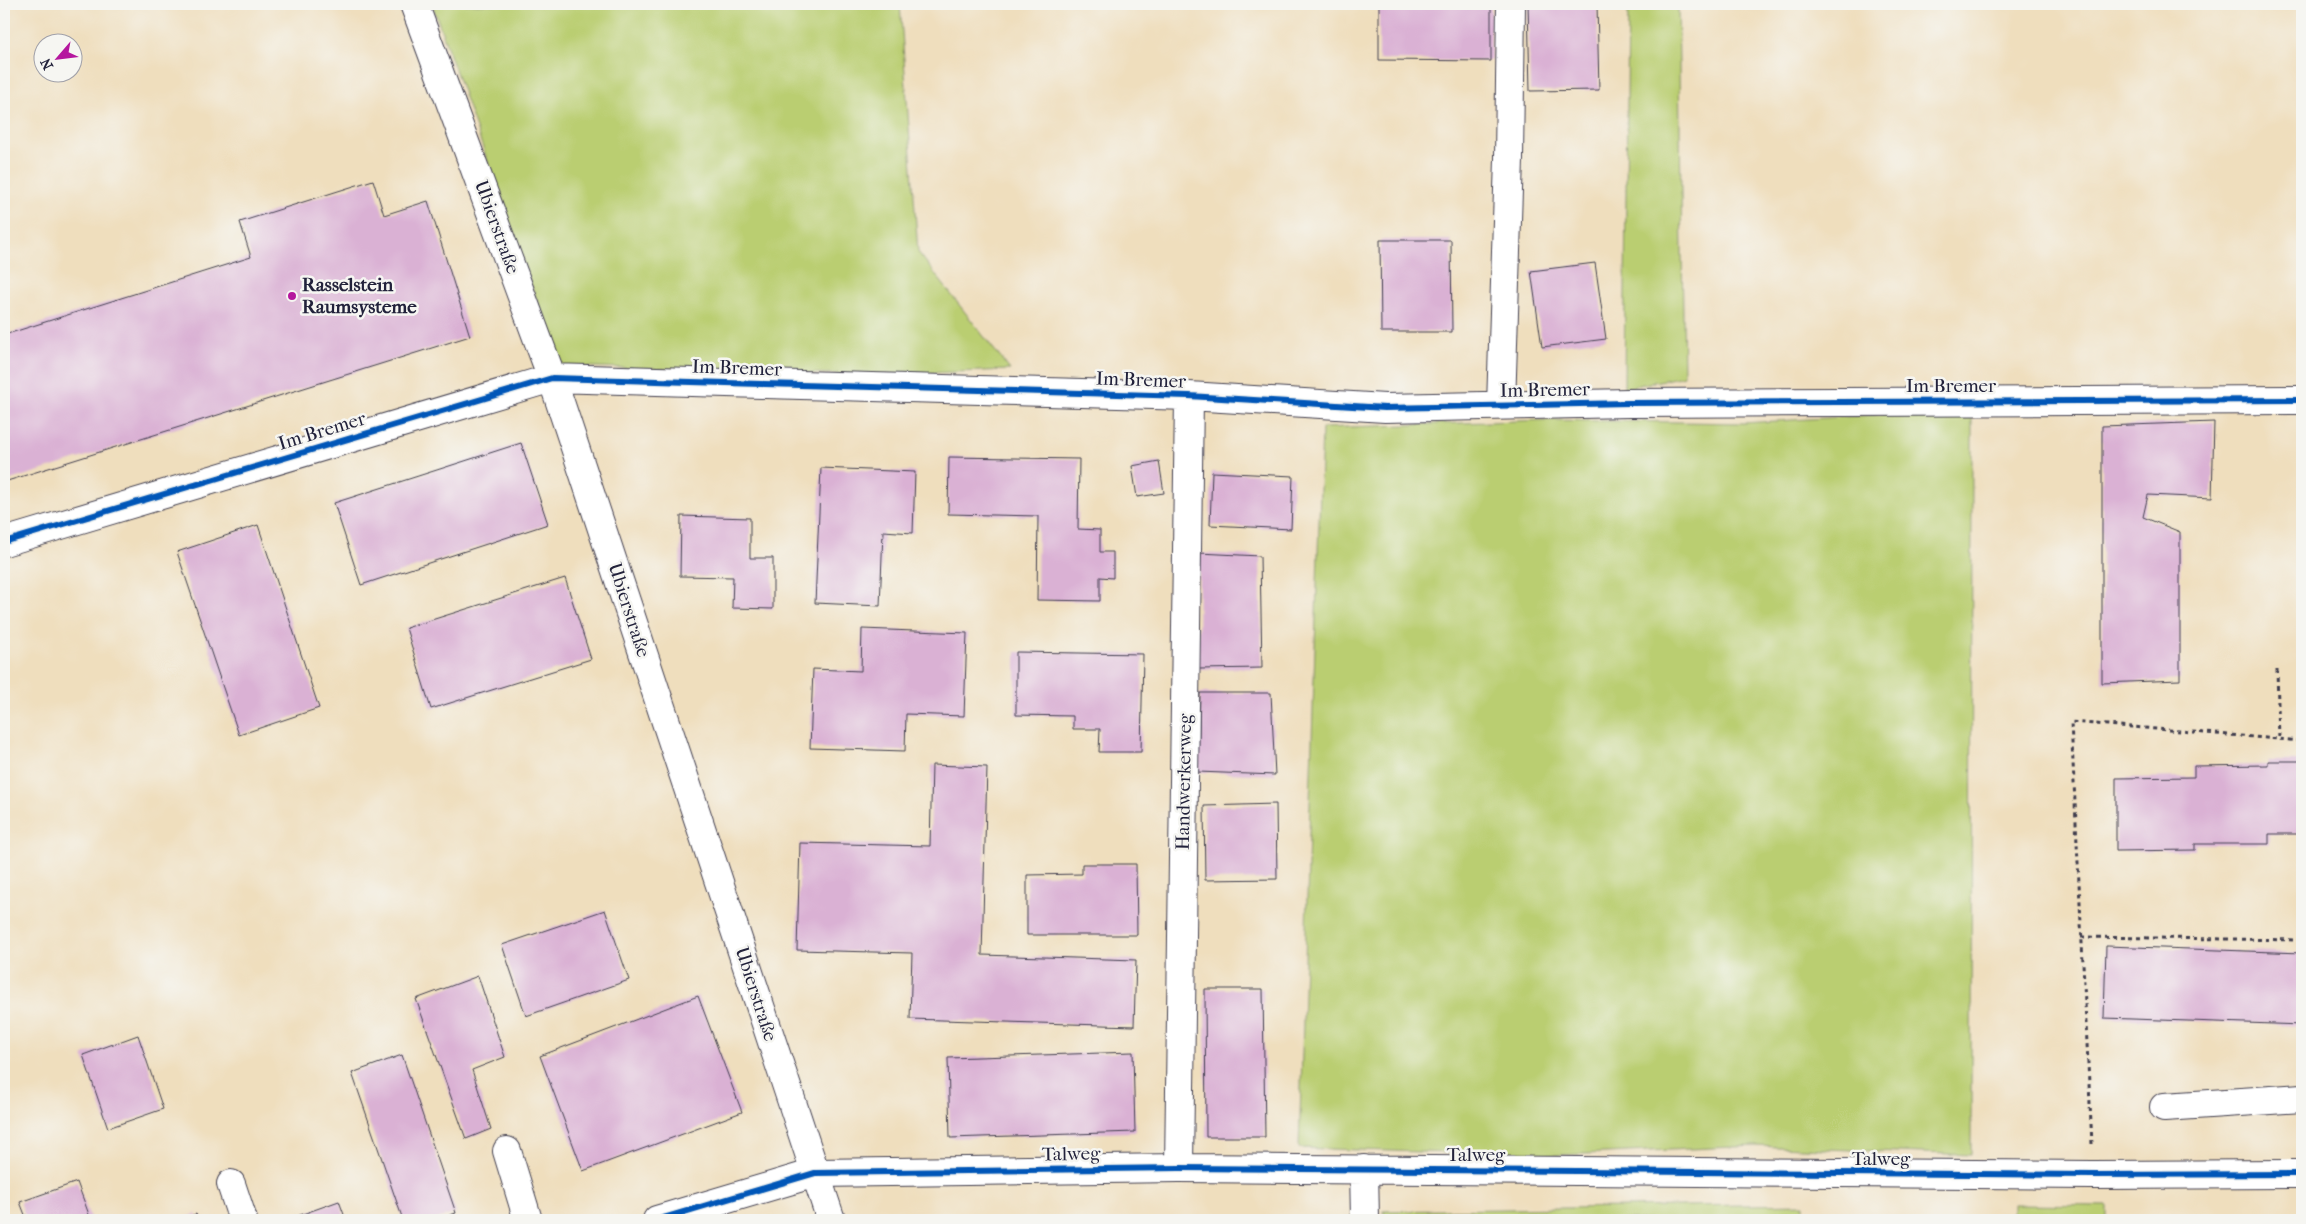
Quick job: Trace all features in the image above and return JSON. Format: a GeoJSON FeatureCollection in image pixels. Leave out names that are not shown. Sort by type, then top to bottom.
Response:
{"type":"FeatureCollection","features":[{"type":"Feature","properties":{"kind":"street","name":"Ubierstraße"},"geometry":{"type":"LineString","coordinates":[[414,4],[552,378],[831,1220]]}},
{"type":"Feature","properties":{"kind":"street"},"geometry":{"type":"LineString","coordinates":[[1501,405],[1510,159],[1511,4]]}},
{"type":"Feature","properties":{"kind":"street","name":"Im Bremer"},"geometry":{"type":"LineString","coordinates":[[4,542],[552,378],[1189,396],[1385,408],[1501,405],[2302,400]]}},
{"type":"Feature","properties":{"kind":"street","name":"Handwerkerweg"},"geometry":{"type":"LineString","coordinates":[[1180,1168],[1189,396]]}},
{"type":"Feature","properties":{"kind":"street"},"geometry":{"type":"LineString","coordinates":[[2164,1107],[2302,1098]]}},
{"type":"Feature","properties":{"kind":"street"},"geometry":{"type":"LineString","coordinates":[[507,1151],[528,1220]]}},
{"type":"Feature","properties":{"kind":"street","name":"Talweg"},"geometry":{"type":"LineString","coordinates":[[657,1220],[694,1215],[815,1174],[1180,1168],[2093,1175],[2302,1174]]}},
{"type":"Feature","properties":{"kind":"street"},"geometry":{"type":"LineString","coordinates":[[1364,1169],[1365,1220]]}},
{"type":"Feature","properties":{"kind":"street"},"geometry":{"type":"LineString","coordinates":[[231,1184],[243,1220]]}},
{"type":"Feature","properties":{"kind":"path"},"geometry":{"type":"LineString","coordinates":[[2277,669],[2279,740]]}},
{"type":"Feature","properties":{"kind":"path"},"geometry":{"type":"LineString","coordinates":[[2093,1175],[2071,722],[2279,740],[2302,740]]}},
{"type":"Feature","properties":{"kind":"path"},"geometry":{"type":"LineString","coordinates":[[2081,937],[2302,940]]}},
{"type":"Feature","properties":{"kind":"green space"},"geometry":{"type":"Polygon","coordinates":[[[432,4],[900,4],[918,252],[1010,370],[869,375],[560,366],[432,4]]]}},
{"type":"Feature","properties":{"kind":"green space"},"geometry":{"type":"Polygon","coordinates":[[[1628,4],[1678,4],[1684,376],[1624,388],[1628,4]]]}},
{"type":"Feature","properties":{"kind":"green space"},"geometry":{"type":"Polygon","coordinates":[[[1972,409],[1971,1155],[1755,1146],[1541,1156],[1299,1148],[1322,428],[1544,420],[1743,423],[1972,409]]]}},
{"type":"Feature","properties":{"kind":"green space"},"geometry":{"type":"Polygon","coordinates":[[[1804,1204],[1804,1220],[1384,1220],[1384,1211],[1804,1204]]]}},
{"type":"Feature","properties":{"kind":"green space"},"geometry":{"type":"Polygon","coordinates":[[[2013,1205],[2107,1206],[2107,1220],[2013,1220],[2013,1205]]]}},
{"type":"Feature","properties":{"kind":"building"},"geometry":{"type":"Polygon","coordinates":[[[1379,4],[1491,4],[1491,61],[1379,60],[1379,4]]]}},
{"type":"Feature","properties":{"kind":"building"},"geometry":{"type":"Polygon","coordinates":[[[1528,4],[1597,4],[1599,90],[1530,91],[1528,4]]]}},
{"type":"Feature","properties":{"kind":"building","name":"Rasselstein Raumsysteme"},"geometry":{"type":"Polygon","coordinates":[[[373,180],[384,215],[428,201],[470,336],[4,482],[4,335],[251,257],[240,222],[373,180]]]}},
{"type":"Feature","properties":{"kind":"building"},"geometry":{"type":"Polygon","coordinates":[[[1380,240],[1451,240],[1452,332],[1381,332],[1380,240]]]}},
{"type":"Feature","properties":{"kind":"building"},"geometry":{"type":"Polygon","coordinates":[[[1595,263],[1606,339],[1542,347],[1531,271],[1595,263]]]}},
{"type":"Feature","properties":{"kind":"building"},"geometry":{"type":"Polygon","coordinates":[[[2214,422],[2212,498],[2148,495],[2143,517],[2180,532],[2180,680],[2102,683],[2102,426],[2214,422]]]}},
{"type":"Feature","properties":{"kind":"building"},"geometry":{"type":"Polygon","coordinates":[[[521,443],[548,524],[361,585],[334,503],[521,443]]]}},
{"type":"Feature","properties":{"kind":"building"},"geometry":{"type":"Polygon","coordinates":[[[949,457],[1079,459],[1078,529],[1100,530],[1100,552],[1113,552],[1113,578],[1100,577],[1100,601],[1037,600],[1038,516],[948,514],[949,457]]]}},
{"type":"Feature","properties":{"kind":"building"},"geometry":{"type":"Polygon","coordinates":[[[1159,461],[1164,493],[1137,497],[1132,466],[1159,461]]]}},
{"type":"Feature","properties":{"kind":"building"},"geometry":{"type":"Polygon","coordinates":[[[821,468],[915,472],[913,533],[883,531],[880,606],[815,603],[821,468]]]}},
{"type":"Feature","properties":{"kind":"building"},"geometry":{"type":"Polygon","coordinates":[[[1212,472],[1293,476],[1291,529],[1210,525],[1212,472]]]}},
{"type":"Feature","properties":{"kind":"building"},"geometry":{"type":"Polygon","coordinates":[[[681,516],[750,518],[750,558],[773,558],[773,609],[732,608],[733,577],[680,576],[681,516]]]}},
{"type":"Feature","properties":{"kind":"building"},"geometry":{"type":"Polygon","coordinates":[[[258,525],[319,708],[239,735],[177,552],[258,525]]]}},
{"type":"Feature","properties":{"kind":"building"},"geometry":{"type":"Polygon","coordinates":[[[1199,553],[1260,556],[1262,668],[1198,669],[1199,553]]]}},
{"type":"Feature","properties":{"kind":"building"},"geometry":{"type":"Polygon","coordinates":[[[565,578],[591,659],[431,709],[406,628],[565,578]]]}},
{"type":"Feature","properties":{"kind":"building"},"geometry":{"type":"Polygon","coordinates":[[[862,629],[967,633],[964,716],[906,714],[905,751],[810,748],[813,669],[861,671],[862,629]]]}},
{"type":"Feature","properties":{"kind":"building"},"geometry":{"type":"Polygon","coordinates":[[[1016,652],[1143,654],[1141,752],[1099,752],[1100,729],[1073,729],[1073,716],[1016,715],[1016,652]]]}},
{"type":"Feature","properties":{"kind":"building"},"geometry":{"type":"Polygon","coordinates":[[[1200,693],[1271,693],[1275,775],[1198,772],[1200,693]]]}},
{"type":"Feature","properties":{"kind":"building"},"geometry":{"type":"Polygon","coordinates":[[[2268,761],[2302,761],[2302,834],[2269,834],[2269,844],[2195,844],[2195,850],[2116,851],[2116,778],[2194,777],[2194,766],[2268,765],[2268,761]]]}},
{"type":"Feature","properties":{"kind":"building"},"geometry":{"type":"Polygon","coordinates":[[[932,765],[987,767],[982,955],[1136,960],[1134,1026],[910,1019],[912,953],[797,950],[800,843],[930,846],[932,765]]]}},
{"type":"Feature","properties":{"kind":"building"},"geometry":{"type":"Polygon","coordinates":[[[1276,804],[1277,879],[1205,880],[1204,806],[1276,804]]]}},
{"type":"Feature","properties":{"kind":"building"},"geometry":{"type":"Polygon","coordinates":[[[1082,864],[1136,864],[1137,935],[1027,935],[1027,875],[1082,874],[1082,864]]]}},
{"type":"Feature","properties":{"kind":"building"},"geometry":{"type":"Polygon","coordinates":[[[605,910],[629,980],[526,1016],[502,945],[605,910]]]}},
{"type":"Feature","properties":{"kind":"building"},"geometry":{"type":"Polygon","coordinates":[[[2106,946],[2302,953],[2302,1025],[2104,1018],[2106,946]]]}},
{"type":"Feature","properties":{"kind":"building"},"geometry":{"type":"Polygon","coordinates":[[[478,976],[505,1057],[472,1070],[491,1129],[466,1139],[416,999],[478,976]]]}},
{"type":"Feature","properties":{"kind":"building"},"geometry":{"type":"Polygon","coordinates":[[[1205,989],[1263,989],[1265,1137],[1206,1137],[1205,989]]]}},
{"type":"Feature","properties":{"kind":"building"},"geometry":{"type":"Polygon","coordinates":[[[698,996],[742,1112],[583,1171],[540,1056],[698,996]]]}},
{"type":"Feature","properties":{"kind":"building"},"geometry":{"type":"Polygon","coordinates":[[[138,1035],[163,1109],[108,1128],[83,1055],[138,1035]]]}},
{"type":"Feature","properties":{"kind":"building"},"geometry":{"type":"Polygon","coordinates":[[[1133,1052],[1135,1132],[950,1138],[948,1058],[1133,1052]]]}},
{"type":"Feature","properties":{"kind":"building"},"geometry":{"type":"Polygon","coordinates":[[[402,1055],[456,1213],[435,1220],[403,1220],[352,1073],[402,1055]]]}},
{"type":"Feature","properties":{"kind":"building"},"geometry":{"type":"Polygon","coordinates":[[[77,1182],[91,1220],[27,1220],[20,1202],[77,1182]]]}},
{"type":"Feature","properties":{"kind":"building"},"geometry":{"type":"Polygon","coordinates":[[[339,1201],[346,1220],[286,1220],[339,1201]]]}},
{"type":"Feature","properties":{"kind":"building"},"geometry":{"type":"Polygon","coordinates":[[[196,1214],[199,1220],[179,1220],[196,1214]]]}},
{"type":"Feature","properties":{"kind":"cycle path"},"geometry":{"type":"LineString","coordinates":[[4,542],[552,378],[1189,396],[1385,408],[1629,403],[2302,400]]}},
{"type":"Feature","properties":{"kind":"cycle path"},"geometry":{"type":"LineString","coordinates":[[657,1220],[815,1173],[1179,1168],[2093,1175],[2302,1174]]}},
{"type":"Feature","properties":{"kind":"place","name":"Rasselstein Raumsysteme"},"geometry":{"type":"Point","coordinates":[292,296]}}]}
